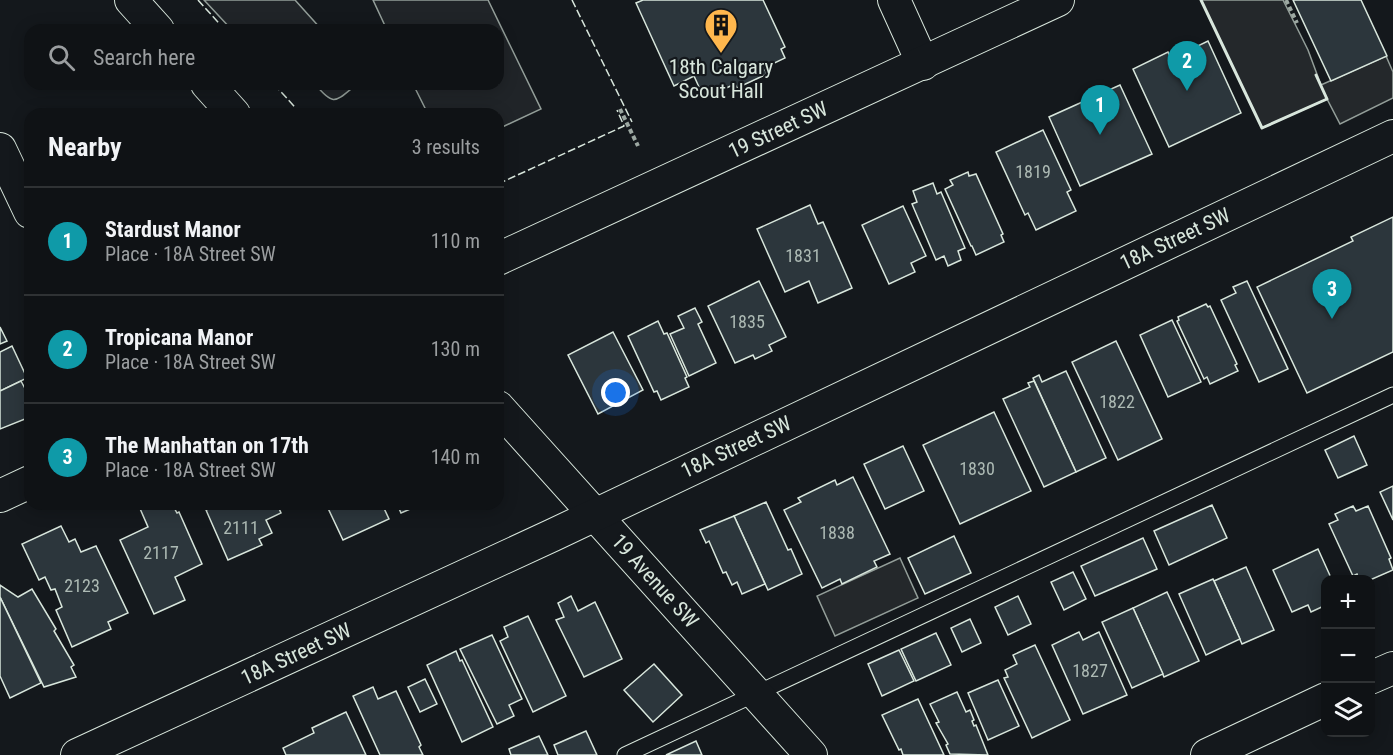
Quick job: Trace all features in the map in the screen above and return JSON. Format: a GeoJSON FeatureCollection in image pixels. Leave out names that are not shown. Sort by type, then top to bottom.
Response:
{"type":"FeatureCollection","features":[{"type":"Feature","properties":{"kind":"street"},"geometry":{"type":"LineString","coordinates":[[131,0],[153,24]]}},
{"type":"Feature","properties":{"kind":"street"},"geometry":{"type":"LineString","coordinates":[[894,0],[923,64]]}},
{"type":"Feature","properties":{"kind":"street","name":"19 Street SW"},"geometry":{"type":"LineString","coordinates":[[504,256],[1058,0]]}},
{"type":"Feature","properties":{"kind":"street"},"geometry":{"type":"LineString","coordinates":[[212,90],[229,108]]}},
{"type":"Feature","properties":{"kind":"street","name":"18A Street SW"},"geometry":{"type":"LineString","coordinates":[[77,755],[595,514],[1393,136]]}},
{"type":"Feature","properties":{"kind":"street"},"geometry":{"type":"LineString","coordinates":[[0,148],[24,199]]}},
{"type":"Feature","properties":{"kind":"street","name":"19 Avenue SW"},"geometry":{"type":"LineString","coordinates":[[504,414],[811,755]]}},
{"type":"Feature","properties":{"kind":"street"},"geometry":{"type":"LineString","coordinates":[[0,496],[24,485]]}},
{"type":"Feature","properties":{"kind":"street"},"geometry":{"type":"LineString","coordinates":[[1375,676],[1393,668]]}},
{"type":"Feature","properties":{"kind":"street"},"geometry":{"type":"LineString","coordinates":[[1207,755],[1321,701]]}},
{"type":"Feature","properties":{"kind":"lane"},"geometry":{"type":"LineString","coordinates":[[625,755],[1393,394]]}},
{"type":"Feature","properties":{"kind":"path"},"geometry":{"type":"LineString","coordinates":[[1286,0],[1297,24]]}},
{"type":"Feature","properties":{"kind":"path"},"geometry":{"type":"LineString","coordinates":[[620,109],[638,146]]}},
{"type":"Feature","properties":{"kind":"shaded area"},"geometry":{"type":"Polygon","coordinates":[[[204,0],[295,0],[317,24],[226,24],[204,0]]]}},
{"type":"Feature","properties":{"kind":"shaded area"},"geometry":{"type":"Polygon","coordinates":[[[373,0],[488,0],[500,24],[384,24],[373,0]]]}},
{"type":"Feature","properties":{"kind":"shaded area"},"geometry":{"type":"Polygon","coordinates":[[[1201,0],[1283,0],[1308,50],[1321,85],[1386,56],[1393,72],[1393,98],[1340,124],[1327,99],[1262,128],[1201,0]]]}},
{"type":"Feature","properties":{"kind":"shaded area"},"geometry":{"type":"Polygon","coordinates":[[[504,33],[541,109],[504,126],[504,108],[425,108],[416,90],[504,90],[504,33]]]}},
{"type":"Feature","properties":{"kind":"shaded area"},"geometry":{"type":"Polygon","coordinates":[[[320,90],[350,90],[339,98],[331,99],[320,90]]]}},
{"type":"Feature","properties":{"kind":"shaded area"},"geometry":{"type":"Polygon","coordinates":[[[900,558],[918,598],[835,636],[817,596],[900,558]]]}},
{"type":"Feature","properties":{"kind":"building","name":"18th Calgary Scout Hall"},"geometry":{"type":"Polygon","coordinates":[[[643,0],[763,0],[785,47],[781,49],[785,58],[768,66],[769,68],[765,70],[767,74],[737,88],[735,84],[704,98],[694,76],[674,86],[636,3],[643,0]]]}},
{"type":"Feature","properties":{"kind":"building"},"geometry":{"type":"Polygon","coordinates":[[[1293,0],[1361,0],[1387,56],[1331,81],[1293,0]]]}},
{"type":"Feature","properties":{"kind":"building"},"geometry":{"type":"Polygon","coordinates":[[[1208,41],[1241,113],[1169,147],[1133,69],[1168,52],[1171,59],[1208,41]]]}},
{"type":"Feature","properties":{"kind":"building"},"geometry":{"type":"Polygon","coordinates":[[[1120,85],[1152,154],[1080,186],[1049,117],[1120,85]]]}},
{"type":"Feature","properties":{"kind":"building"},"geometry":{"type":"Polygon","coordinates":[[[1043,130],[1071,190],[1067,192],[1076,211],[1036,230],[1028,213],[1025,215],[996,152],[1043,130]]]}},
{"type":"Feature","properties":{"kind":"building"},"geometry":{"type":"Polygon","coordinates":[[[968,172],[969,176],[976,174],[1003,234],[1001,235],[1004,242],[976,255],[945,189],[953,185],[950,180],[968,172]]]}},
{"type":"Feature","properties":{"kind":"building"},"geometry":{"type":"Polygon","coordinates":[[[933,183],[937,194],[941,192],[965,248],[958,251],[961,260],[948,266],[944,256],[936,260],[912,204],[917,202],[913,191],[933,183]]]}},
{"type":"Feature","properties":{"kind":"building"},"geometry":{"type":"Polygon","coordinates":[[[810,205],[818,224],[823,222],[852,288],[818,303],[809,281],[785,292],[757,229],[810,205]]]}},
{"type":"Feature","properties":{"kind":"building"},"geometry":{"type":"Polygon","coordinates":[[[903,206],[926,256],[911,263],[915,272],[889,284],[862,225],[903,206]]]}},
{"type":"Feature","properties":{"kind":"building"},"geometry":{"type":"Polygon","coordinates":[[[1393,217],[1393,352],[1307,393],[1257,287],[1353,241],[1351,237],[1393,217]]]}},
{"type":"Feature","properties":{"kind":"building"},"geometry":{"type":"Polygon","coordinates":[[[759,281],[786,337],[769,345],[772,351],[755,359],[753,355],[735,363],[708,306],[759,281]]]}},
{"type":"Feature","properties":{"kind":"building"},"geometry":{"type":"Polygon","coordinates":[[[1247,281],[1288,369],[1259,382],[1221,300],[1236,293],[1233,287],[1247,281]]]}},
{"type":"Feature","properties":{"kind":"building"},"geometry":{"type":"Polygon","coordinates":[[[1206,304],[1210,306],[1237,364],[1235,365],[1238,371],[1210,384],[1207,377],[1204,379],[1177,321],[1178,317],[1206,304]]]}},
{"type":"Feature","properties":{"kind":"building"},"geometry":{"type":"Polygon","coordinates":[[[695,308],[702,322],[698,324],[716,363],[689,376],[670,334],[684,328],[678,316],[695,308]]]}},
{"type":"Feature","properties":{"kind":"building"},"geometry":{"type":"Polygon","coordinates":[[[1172,320],[1201,382],[1168,397],[1140,335],[1172,320]]]}},
{"type":"Feature","properties":{"kind":"building"},"geometry":{"type":"Polygon","coordinates":[[[658,321],[664,334],[667,333],[687,377],[685,378],[689,387],[661,400],[657,391],[654,392],[628,336],[658,321]]]}},
{"type":"Feature","properties":{"kind":"building"},"geometry":{"type":"Polygon","coordinates":[[[0,327],[7,341],[0,344],[0,327]]]}},
{"type":"Feature","properties":{"kind":"building"},"geometry":{"type":"Polygon","coordinates":[[[613,332],[643,390],[598,414],[568,355],[613,332]]]}},
{"type":"Feature","properties":{"kind":"building"},"geometry":{"type":"Polygon","coordinates":[[[1116,341],[1162,439],[1118,460],[1072,362],[1116,341]]]}},
{"type":"Feature","properties":{"kind":"building"},"geometry":{"type":"Polygon","coordinates":[[[12,346],[24,372],[24,379],[0,391],[0,352],[12,346]]]}},
{"type":"Feature","properties":{"kind":"building"},"geometry":{"type":"Polygon","coordinates":[[[1066,371],[1106,458],[1076,472],[1033,378],[1039,375],[1042,382],[1066,371]]]}},
{"type":"Feature","properties":{"kind":"building"},"geometry":{"type":"Polygon","coordinates":[[[21,381],[24,387],[24,419],[0,429],[0,391],[21,381]]]}},
{"type":"Feature","properties":{"kind":"building"},"geometry":{"type":"Polygon","coordinates":[[[1034,381],[1076,472],[1044,487],[1003,399],[1030,387],[1028,383],[1034,381]]]}},
{"type":"Feature","properties":{"kind":"building"},"geometry":{"type":"Polygon","coordinates":[[[994,412],[1031,491],[960,524],[923,445],[994,412]]]}},
{"type":"Feature","properties":{"kind":"building"},"geometry":{"type":"Polygon","coordinates":[[[1354,436],[1367,465],[1338,478],[1325,450],[1354,436]]]}},
{"type":"Feature","properties":{"kind":"building"},"geometry":{"type":"Polygon","coordinates":[[[903,446],[924,491],[885,509],[864,464],[903,446]]]}},
{"type":"Feature","properties":{"kind":"building"},"geometry":{"type":"Polygon","coordinates":[[[853,477],[890,554],[874,561],[877,567],[842,584],[840,579],[822,588],[784,510],[801,502],[798,498],[835,480],[837,485],[853,477]]]}},
{"type":"Feature","properties":{"kind":"building"},"geometry":{"type":"Polygon","coordinates":[[[1393,486],[1393,520],[1380,492],[1393,486]]]}},
{"type":"Feature","properties":{"kind":"building"},"geometry":{"type":"Polygon","coordinates":[[[766,502],[802,574],[768,590],[734,516],[766,502]]]}},
{"type":"Feature","properties":{"kind":"building"},"geometry":{"type":"Polygon","coordinates":[[[1212,505],[1227,538],[1169,565],[1154,531],[1212,505]]]}},
{"type":"Feature","properties":{"kind":"building"},"geometry":{"type":"Polygon","coordinates":[[[1353,506],[1356,511],[1368,506],[1391,558],[1389,559],[1393,570],[1375,578],[1375,575],[1353,575],[1329,524],[1338,520],[1335,514],[1353,506]]]}},
{"type":"Feature","properties":{"kind":"building"},"geometry":{"type":"Polygon","coordinates":[[[141,510],[175,510],[177,513],[179,512],[202,564],[175,577],[185,600],[154,614],[120,540],[148,527],[141,510]]]}},
{"type":"Feature","properties":{"kind":"building"},"geometry":{"type":"Polygon","coordinates":[[[206,510],[280,510],[281,513],[266,520],[272,533],[259,539],[262,545],[228,560],[206,510]]]}},
{"type":"Feature","properties":{"kind":"building"},"geometry":{"type":"Polygon","coordinates":[[[329,510],[385,510],[389,519],[343,540],[329,510]]]}},
{"type":"Feature","properties":{"kind":"building"},"geometry":{"type":"Polygon","coordinates":[[[734,516],[765,584],[742,594],[737,582],[732,585],[726,572],[723,573],[709,541],[706,543],[700,530],[734,516]]]}},
{"type":"Feature","properties":{"kind":"building"},"geometry":{"type":"Polygon","coordinates":[[[61,526],[69,542],[75,539],[81,552],[96,546],[128,613],[108,622],[111,629],[72,647],[56,610],[62,607],[55,589],[51,590],[45,577],[39,580],[22,544],[61,526]]]}},
{"type":"Feature","properties":{"kind":"building"},"geometry":{"type":"Polygon","coordinates":[[[954,536],[971,573],[925,594],[908,558],[954,536]]]}},
{"type":"Feature","properties":{"kind":"building"},"geometry":{"type":"Polygon","coordinates":[[[1143,538],[1157,569],[1095,596],[1081,566],[1143,538]]]}},
{"type":"Feature","properties":{"kind":"building"},"geometry":{"type":"Polygon","coordinates":[[[1318,549],[1330,575],[1321,575],[1321,607],[1311,612],[1308,605],[1292,612],[1273,570],[1318,549]]]}},
{"type":"Feature","properties":{"kind":"building"},"geometry":{"type":"Polygon","coordinates":[[[1246,567],[1274,630],[1242,644],[1214,581],[1246,567]]]}},
{"type":"Feature","properties":{"kind":"building"},"geometry":{"type":"Polygon","coordinates":[[[1073,572],[1086,599],[1064,610],[1051,582],[1073,572]]]}},
{"type":"Feature","properties":{"kind":"building"},"geometry":{"type":"Polygon","coordinates":[[[1213,579],[1240,639],[1206,655],[1179,594],[1213,579]]]}},
{"type":"Feature","properties":{"kind":"building"},"geometry":{"type":"Polygon","coordinates":[[[0,585],[18,597],[32,589],[74,665],[71,667],[76,677],[44,687],[0,597],[0,585]]]}},
{"type":"Feature","properties":{"kind":"building"},"geometry":{"type":"Polygon","coordinates":[[[1167,592],[1199,661],[1164,677],[1133,608],[1167,592]]]}},
{"type":"Feature","properties":{"kind":"building"},"geometry":{"type":"Polygon","coordinates":[[[571,596],[578,611],[595,602],[622,659],[584,677],[556,620],[564,617],[558,603],[571,596]]]}},
{"type":"Feature","properties":{"kind":"building"},"geometry":{"type":"Polygon","coordinates":[[[1018,596],[1031,624],[1008,635],[995,607],[1018,596]]]}},
{"type":"Feature","properties":{"kind":"building"},"geometry":{"type":"Polygon","coordinates":[[[0,597],[41,683],[10,698],[0,676],[0,597]]]}},
{"type":"Feature","properties":{"kind":"building"},"geometry":{"type":"Polygon","coordinates":[[[1133,608],[1163,674],[1132,688],[1102,622],[1133,608]]]}},
{"type":"Feature","properties":{"kind":"building"},"geometry":{"type":"Polygon","coordinates":[[[528,616],[566,696],[533,712],[500,641],[508,637],[504,627],[528,616]]]}},
{"type":"Feature","properties":{"kind":"building"},"geometry":{"type":"Polygon","coordinates":[[[970,619],[981,643],[962,652],[951,628],[970,619]]]}},
{"type":"Feature","properties":{"kind":"building"},"geometry":{"type":"Polygon","coordinates":[[[1079,632],[1083,640],[1099,632],[1127,695],[1083,714],[1052,645],[1079,632]]]}},
{"type":"Feature","properties":{"kind":"building"},"geometry":{"type":"Polygon","coordinates":[[[936,633],[951,665],[916,681],[901,649],[936,633]]]}},
{"type":"Feature","properties":{"kind":"building"},"geometry":{"type":"Polygon","coordinates":[[[492,635],[522,699],[509,705],[514,716],[497,724],[460,649],[492,635]]]}},
{"type":"Feature","properties":{"kind":"building"},"geometry":{"type":"Polygon","coordinates":[[[1035,645],[1070,720],[1032,738],[1004,678],[1008,677],[1005,670],[1017,664],[1013,655],[1035,645]]]}},
{"type":"Feature","properties":{"kind":"building"},"geometry":{"type":"Polygon","coordinates":[[[899,650],[914,681],[882,696],[868,664],[899,650]]]}},
{"type":"Feature","properties":{"kind":"building"},"geometry":{"type":"Polygon","coordinates":[[[456,651],[493,727],[462,742],[427,665],[456,651]]]}},
{"type":"Feature","properties":{"kind":"building"},"geometry":{"type":"Polygon","coordinates":[[[654,664],[682,695],[653,722],[624,690],[654,664]]]}},
{"type":"Feature","properties":{"kind":"building"},"geometry":{"type":"Polygon","coordinates":[[[425,679],[437,704],[420,712],[408,687],[425,679]]]}},
{"type":"Feature","properties":{"kind":"building"},"geometry":{"type":"Polygon","coordinates":[[[998,680],[1019,726],[988,740],[968,693],[998,680]]]}},
{"type":"Feature","properties":{"kind":"building"},"geometry":{"type":"Polygon","coordinates":[[[373,687],[378,699],[396,691],[421,745],[419,747],[423,755],[380,755],[353,696],[373,687]]]}},
{"type":"Feature","properties":{"kind":"building"},"geometry":{"type":"Polygon","coordinates":[[[957,692],[966,712],[970,710],[974,726],[976,725],[988,755],[950,754],[946,745],[948,744],[936,723],[939,722],[930,704],[957,692]]]}},
{"type":"Feature","properties":{"kind":"building"},"geometry":{"type":"Polygon","coordinates":[[[918,699],[944,755],[903,755],[882,715],[918,699]]]}},
{"type":"Feature","properties":{"kind":"building"},"geometry":{"type":"Polygon","coordinates":[[[346,712],[366,755],[286,755],[283,748],[314,733],[312,728],[346,712]]]}},
{"type":"Feature","properties":{"kind":"building"},"geometry":{"type":"Polygon","coordinates":[[[586,731],[597,755],[558,755],[554,745],[586,731]]]}},
{"type":"Feature","properties":{"kind":"building"},"geometry":{"type":"Polygon","coordinates":[[[539,736],[548,755],[511,755],[509,749],[539,736]]]}},
{"type":"Feature","properties":{"kind":"building"},"geometry":{"type":"Polygon","coordinates":[[[696,741],[702,755],[666,755],[696,741]]]}},
{"type":"Feature","properties":{"kind":"fence"},"geometry":{"type":"LineString","coordinates":[[198,0],[220,24]]}},
{"type":"Feature","properties":{"kind":"fence"},"geometry":{"type":"LineString","coordinates":[[572,0],[632,122]]}},
{"type":"Feature","properties":{"kind":"fence"},"geometry":{"type":"LineString","coordinates":[[279,90],[296,108]]}},
{"type":"Feature","properties":{"kind":"fence"},"geometry":{"type":"LineString","coordinates":[[504,181],[624,126],[617,110]]}},
{"type":"Feature","properties":{"kind":"wall"},"geometry":{"type":"LineString","coordinates":[[1201,0],[1262,128],[1327,99],[1316,75]]}},
{"type":"Feature","properties":{"kind":"place","name":"18th Calgary Scout Hall"},"geometry":{"type":"Point","coordinates":[721,54]}},
{"type":"Feature","properties":{"kind":"place","name":"Tropicana Manor"},"geometry":{"type":"Point","coordinates":[1187,91]}},
{"type":"Feature","properties":{"kind":"place","name":"Stardust Manor"},"geometry":{"type":"Point","coordinates":[1100,135]}},
{"type":"Feature","properties":{"kind":"place","name":"The Manhattan on 17th"},"geometry":{"type":"Point","coordinates":[1332,319]}}]}
